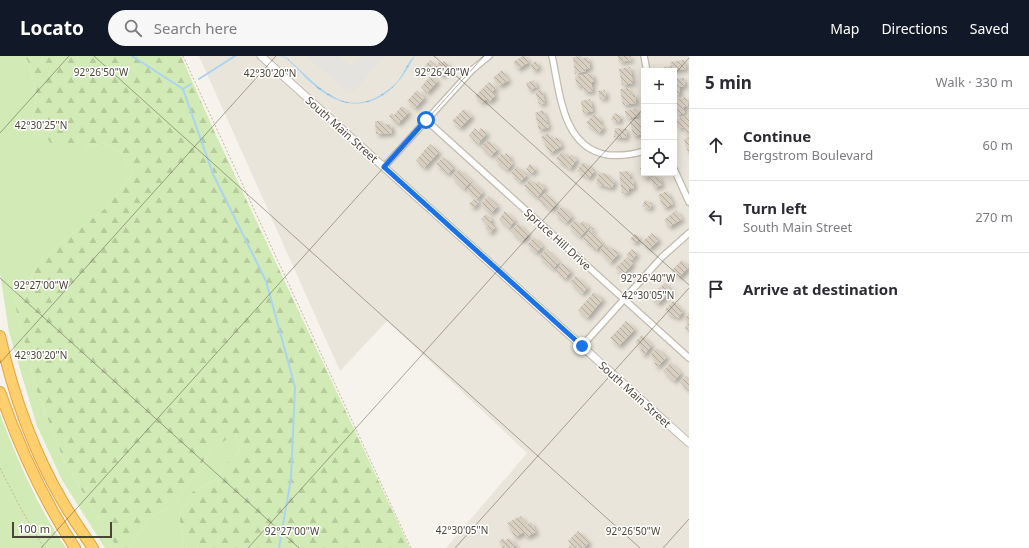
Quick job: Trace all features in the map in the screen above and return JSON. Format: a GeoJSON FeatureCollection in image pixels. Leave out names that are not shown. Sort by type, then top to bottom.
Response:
{"type":"FeatureCollection","features":[{"type":"Feature","properties":{"kind":"highway"},"geometry":{"type":"LineString","coordinates":[[0,336],[13,385],[39,456],[63,502],[93,548]]}},
{"type":"Feature","properties":{"kind":"highway"},"geometry":{"type":"LineString","coordinates":[[0,392],[27,462],[52,510],[75,548]]}},
{"type":"Feature","properties":{"kind":"street","name":"South Main Street"},"geometry":{"type":"LineString","coordinates":[[261,56],[689,443]]}},
{"type":"Feature","properties":{"kind":"street"},"geometry":{"type":"LineString","coordinates":[[384,167],[472,70],[489,56]]}},
{"type":"Feature","properties":{"kind":"street"},"geometry":{"type":"LineString","coordinates":[[552,56],[567,121],[580,140],[594,151],[603,154],[623,156],[641,152]]}},
{"type":"Feature","properties":{"kind":"street"},"geometry":{"type":"LineString","coordinates":[[644,56],[646,68]]}},
{"type":"Feature","properties":{"kind":"street","name":"Spruce Hill Drive"},"geometry":{"type":"LineString","coordinates":[[426,120],[689,358]]}},
{"type":"Feature","properties":{"kind":"street"},"geometry":{"type":"LineString","coordinates":[[677,176],[689,202]]}},
{"type":"Feature","properties":{"kind":"street"},"geometry":{"type":"LineString","coordinates":[[582,346],[662,257],[689,233]]}},
{"type":"Feature","properties":{"kind":"path"},"geometry":{"type":"LineString","coordinates":[[183,56],[411,548]]}},
{"type":"Feature","properties":{"kind":"path"},"geometry":{"type":"LineString","coordinates":[[0,468],[20,508],[44,548]]}},
{"type":"Feature","properties":{"kind":"shaded area"},"geometry":{"type":"Polygon","coordinates":[[[199,56],[689,56],[689,548],[446,548],[527,453],[387,321],[340,371],[199,56]]]}},
{"type":"Feature","properties":{"kind":"shaded area"},"geometry":{"type":"Polygon","coordinates":[[[307,56],[340,56],[350,67],[360,56],[385,56],[354,91],[350,88],[347,92],[307,56]]]}},
{"type":"Feature","properties":{"kind":"green space"},"geometry":{"type":"Polygon","coordinates":[[[0,56],[25,56],[29,64],[37,98],[32,117],[77,149],[104,143],[122,154],[133,173],[106,208],[65,239],[37,266],[14,301],[37,391],[65,463],[117,548],[105,548],[62,480],[37,426],[9,332],[0,273],[0,56]]]}},
{"type":"Feature","properties":{"kind":"green space"},"geometry":{"type":"Polygon","coordinates":[[[25,56],[181,56],[215,133],[410,548],[182,548],[184,544],[179,516],[192,492],[216,479],[229,460],[240,452],[236,433],[211,450],[177,501],[149,519],[129,548],[117,548],[65,463],[37,391],[14,301],[37,266],[65,239],[106,208],[133,173],[122,154],[104,143],[77,149],[52,145],[32,117],[37,98],[29,64],[25,56]]]}},
{"type":"Feature","properties":{"kind":"green space"},"geometry":{"type":"Polygon","coordinates":[[[0,414],[37,500],[66,548],[0,548],[0,414]]]}},
{"type":"Feature","properties":{"kind":"green space"},"geometry":{"type":"Polygon","coordinates":[[[236,432],[240,452],[229,460],[216,479],[192,492],[179,516],[184,545],[182,548],[129,548],[149,519],[177,501],[211,450],[236,432]]]}},
{"type":"Feature","properties":{"kind":"water"},"geometry":{"type":"Polygon","coordinates":[[[278,56],[286,57],[312,81],[337,98],[350,102],[364,102],[379,96],[396,83],[412,58],[415,56],[403,76],[391,90],[374,100],[356,104],[346,103],[327,95],[311,83],[286,58],[278,56]]]}},
{"type":"Feature","properties":{"kind":"building"},"geometry":{"type":"Polygon","coordinates":[[[525,56],[529,62],[518,69],[513,62],[525,56]]]}},
{"type":"Feature","properties":{"kind":"building"},"geometry":{"type":"Polygon","coordinates":[[[581,56],[581,59],[588,57],[590,68],[585,69],[586,71],[575,74],[573,57],[581,56]]]}},
{"type":"Feature","properties":{"kind":"building"},"geometry":{"type":"Polygon","coordinates":[[[618,56],[631,56],[631,60],[619,62],[618,56]]]}},
{"type":"Feature","properties":{"kind":"building"},"geometry":{"type":"Polygon","coordinates":[[[430,60],[435,65],[430,71],[425,66],[430,60]]]}},
{"type":"Feature","properties":{"kind":"building"},"geometry":{"type":"Polygon","coordinates":[[[684,60],[686,69],[677,70],[677,68],[664,68],[671,66],[670,62],[684,60]]]}},
{"type":"Feature","properties":{"kind":"building"},"geometry":{"type":"Polygon","coordinates":[[[444,61],[450,67],[442,76],[435,70],[437,68],[435,67],[439,62],[441,64],[444,61]]]}},
{"type":"Feature","properties":{"kind":"building"},"geometry":{"type":"Polygon","coordinates":[[[536,61],[539,67],[534,71],[530,65],[536,61]]]}},
{"type":"Feature","properties":{"kind":"building"},"geometry":{"type":"Polygon","coordinates":[[[630,67],[633,83],[622,85],[619,69],[630,67]]]}},
{"type":"Feature","properties":{"kind":"building"},"geometry":{"type":"Polygon","coordinates":[[[502,70],[509,80],[499,86],[493,78],[502,70]]]}},
{"type":"Feature","properties":{"kind":"building"},"geometry":{"type":"Polygon","coordinates":[[[592,73],[594,82],[591,82],[593,91],[584,92],[583,85],[577,86],[575,77],[592,73]]]}},
{"type":"Feature","properties":{"kind":"building"},"geometry":{"type":"Polygon","coordinates":[[[431,75],[438,81],[427,93],[421,87],[431,75]]]}},
{"type":"Feature","properties":{"kind":"building"},"geometry":{"type":"Polygon","coordinates":[[[684,78],[685,86],[679,87],[680,94],[677,94],[677,79],[684,78]]]}},
{"type":"Feature","properties":{"kind":"building"},"geometry":{"type":"Polygon","coordinates":[[[534,80],[537,87],[529,90],[526,83],[534,80]]]}},
{"type":"Feature","properties":{"kind":"building"},"geometry":{"type":"Polygon","coordinates":[[[489,82],[496,88],[492,92],[496,95],[489,102],[486,99],[482,103],[475,96],[489,82]]]}},
{"type":"Feature","properties":{"kind":"building"},"geometry":{"type":"Polygon","coordinates":[[[629,88],[630,95],[635,94],[636,103],[623,105],[620,89],[629,88]]]}},
{"type":"Feature","properties":{"kind":"building"},"geometry":{"type":"Polygon","coordinates":[[[417,90],[425,97],[415,108],[407,101],[417,90]]]}},
{"type":"Feature","properties":{"kind":"building"},"geometry":{"type":"Polygon","coordinates":[[[542,90],[545,103],[539,104],[535,91],[542,90]]]}},
{"type":"Feature","properties":{"kind":"building"},"geometry":{"type":"Polygon","coordinates":[[[605,90],[606,98],[600,99],[598,91],[605,90]]]}},
{"type":"Feature","properties":{"kind":"building"},"geometry":{"type":"Polygon","coordinates":[[[686,97],[688,106],[683,107],[685,113],[677,115],[677,99],[686,97]]]}},
{"type":"Feature","properties":{"kind":"building"},"geometry":{"type":"Polygon","coordinates":[[[590,99],[593,111],[583,113],[581,101],[590,99]]]}},
{"type":"Feature","properties":{"kind":"building"},"geometry":{"type":"Polygon","coordinates":[[[402,106],[409,112],[398,124],[389,116],[392,113],[394,115],[402,106]]]}},
{"type":"Feature","properties":{"kind":"building"},"geometry":{"type":"Polygon","coordinates":[[[636,108],[638,116],[627,119],[625,111],[636,108]]]}},
{"type":"Feature","properties":{"kind":"building"},"geometry":{"type":"Polygon","coordinates":[[[464,109],[472,116],[460,128],[452,121],[464,109]]]}},
{"type":"Feature","properties":{"kind":"building"},"geometry":{"type":"Polygon","coordinates":[[[543,110],[549,127],[539,130],[535,113],[543,110]]]}},
{"type":"Feature","properties":{"kind":"building"},"geometry":{"type":"Polygon","coordinates":[[[614,113],[621,116],[619,122],[611,120],[614,113]]]}},
{"type":"Feature","properties":{"kind":"building"},"geometry":{"type":"Polygon","coordinates":[[[594,114],[601,120],[599,123],[604,127],[599,133],[586,123],[594,114]]]}},
{"type":"Feature","properties":{"kind":"building"},"geometry":{"type":"Polygon","coordinates":[[[689,115],[689,134],[686,134],[684,127],[678,128],[677,119],[689,115]]]}},
{"type":"Feature","properties":{"kind":"building"},"geometry":{"type":"Polygon","coordinates":[[[639,119],[641,125],[641,135],[633,136],[630,121],[639,119]]]}},
{"type":"Feature","properties":{"kind":"building"},"geometry":{"type":"Polygon","coordinates":[[[375,121],[382,121],[382,125],[391,124],[392,133],[376,134],[375,121]]]}},
{"type":"Feature","properties":{"kind":"building"},"geometry":{"type":"Polygon","coordinates":[[[475,128],[478,132],[481,128],[487,133],[478,144],[469,135],[475,128]]]}},
{"type":"Feature","properties":{"kind":"building"},"geometry":{"type":"Polygon","coordinates":[[[615,128],[627,129],[626,138],[614,137],[615,128]]]}},
{"type":"Feature","properties":{"kind":"building"},"geometry":{"type":"Polygon","coordinates":[[[548,133],[552,140],[557,137],[562,146],[550,153],[541,137],[548,133]]]}},
{"type":"Feature","properties":{"kind":"building"},"geometry":{"type":"Polygon","coordinates":[[[689,137],[689,156],[684,139],[689,137]]]}},
{"type":"Feature","properties":{"kind":"building"},"geometry":{"type":"Polygon","coordinates":[[[488,140],[498,149],[491,156],[481,147],[488,140]]]}},
{"type":"Feature","properties":{"kind":"building"},"geometry":{"type":"Polygon","coordinates":[[[430,144],[439,152],[424,168],[416,160],[430,144]]]}},
{"type":"Feature","properties":{"kind":"building"},"geometry":{"type":"Polygon","coordinates":[[[562,151],[569,157],[571,154],[577,159],[570,169],[556,159],[562,151]]]}},
{"type":"Feature","properties":{"kind":"building"},"geometry":{"type":"Polygon","coordinates":[[[502,153],[504,156],[506,153],[511,158],[509,160],[513,163],[507,170],[495,160],[502,153]]]}},
{"type":"Feature","properties":{"kind":"building"},"geometry":{"type":"Polygon","coordinates":[[[443,157],[454,167],[448,174],[436,164],[443,157]]]}},
{"type":"Feature","properties":{"kind":"building"},"geometry":{"type":"Polygon","coordinates":[[[583,162],[595,170],[589,178],[577,171],[583,162]]]}},
{"type":"Feature","properties":{"kind":"building"},"geometry":{"type":"Polygon","coordinates":[[[530,164],[536,169],[531,174],[526,169],[530,164]]]}},
{"type":"Feature","properties":{"kind":"building"},"geometry":{"type":"Polygon","coordinates":[[[517,166],[527,175],[520,182],[511,173],[517,166]]]}},
{"type":"Feature","properties":{"kind":"building"},"geometry":{"type":"Polygon","coordinates":[[[459,169],[472,181],[464,189],[452,177],[459,169]]]}},
{"type":"Feature","properties":{"kind":"building"},"geometry":{"type":"Polygon","coordinates":[[[629,171],[630,179],[633,179],[634,188],[628,189],[629,192],[622,193],[619,172],[629,171]]]}},
{"type":"Feature","properties":{"kind":"building"},"geometry":{"type":"Polygon","coordinates":[[[599,172],[609,175],[609,178],[615,180],[612,188],[596,184],[599,172]]]}},
{"type":"Feature","properties":{"kind":"building"},"geometry":{"type":"Polygon","coordinates":[[[659,176],[662,185],[654,188],[651,179],[659,176]]]}},
{"type":"Feature","properties":{"kind":"building"},"geometry":{"type":"Polygon","coordinates":[[[530,179],[536,184],[538,181],[545,187],[537,198],[524,186],[530,179]]]}},
{"type":"Feature","properties":{"kind":"building"},"geometry":{"type":"Polygon","coordinates":[[[473,182],[483,192],[477,199],[467,190],[473,182]]]}},
{"type":"Feature","properties":{"kind":"building"},"geometry":{"type":"Polygon","coordinates":[[[667,191],[673,204],[664,208],[658,195],[667,191]]]}},
{"type":"Feature","properties":{"kind":"building"},"geometry":{"type":"Polygon","coordinates":[[[545,193],[557,204],[551,210],[539,200],[545,193]]]}},
{"type":"Feature","properties":{"kind":"building"},"geometry":{"type":"Polygon","coordinates":[[[488,196],[498,206],[491,213],[481,204],[488,196]]]}},
{"type":"Feature","properties":{"kind":"building"},"geometry":{"type":"Polygon","coordinates":[[[475,198],[479,202],[473,208],[469,204],[475,198]]]}},
{"type":"Feature","properties":{"kind":"building"},"geometry":{"type":"Polygon","coordinates":[[[645,200],[652,203],[650,209],[642,206],[645,200]]]}},
{"type":"Feature","properties":{"kind":"building"},"geometry":{"type":"Polygon","coordinates":[[[562,206],[572,216],[566,223],[555,214],[562,206]]]}},
{"type":"Feature","properties":{"kind":"building"},"geometry":{"type":"Polygon","coordinates":[[[676,210],[682,219],[669,227],[664,220],[676,210]]]}},
{"type":"Feature","properties":{"kind":"building"},"geometry":{"type":"Polygon","coordinates":[[[505,211],[515,220],[509,228],[499,219],[505,211]]]}},
{"type":"Feature","properties":{"kind":"building"},"geometry":{"type":"Polygon","coordinates":[[[486,214],[492,219],[490,222],[495,227],[490,233],[485,228],[488,225],[481,219],[486,214]]]}},
{"type":"Feature","properties":{"kind":"building"},"geometry":{"type":"Polygon","coordinates":[[[575,220],[580,224],[583,221],[590,226],[580,237],[569,227],[575,220]]]}},
{"type":"Feature","properties":{"kind":"building"},"geometry":{"type":"Polygon","coordinates":[[[518,223],[529,234],[522,241],[511,231],[518,223]]]}},
{"type":"Feature","properties":{"kind":"building"},"geometry":{"type":"Polygon","coordinates":[[[592,227],[594,229],[591,232],[603,243],[596,250],[583,239],[592,227]]]}},
{"type":"Feature","properties":{"kind":"building"},"geometry":{"type":"Polygon","coordinates":[[[652,233],[659,240],[649,249],[642,242],[652,233]]]}},
{"type":"Feature","properties":{"kind":"building"},"geometry":{"type":"Polygon","coordinates":[[[635,234],[640,238],[635,243],[630,239],[635,234]]]}},
{"type":"Feature","properties":{"kind":"building"},"geometry":{"type":"Polygon","coordinates":[[[534,237],[543,246],[536,253],[527,245],[534,237]]]}},
{"type":"Feature","properties":{"kind":"building"},"geometry":{"type":"Polygon","coordinates":[[[605,244],[619,253],[610,263],[600,250],[605,244]]]}},
{"type":"Feature","properties":{"kind":"building"},"geometry":{"type":"Polygon","coordinates":[[[547,249],[559,262],[553,269],[539,257],[547,249]]]}},
{"type":"Feature","properties":{"kind":"building"},"geometry":{"type":"Polygon","coordinates":[[[632,249],[637,254],[632,260],[626,255],[632,249]]]}},
{"type":"Feature","properties":{"kind":"building"},"geometry":{"type":"Polygon","coordinates":[[[627,257],[633,263],[623,275],[615,268],[627,257]]]}},
{"type":"Feature","properties":{"kind":"building"},"geometry":{"type":"Polygon","coordinates":[[[682,260],[689,267],[679,277],[672,270],[682,260]]]}},
{"type":"Feature","properties":{"kind":"building"},"geometry":{"type":"Polygon","coordinates":[[[562,263],[571,271],[565,279],[556,271],[562,263]]]}},
{"type":"Feature","properties":{"kind":"building"},"geometry":{"type":"Polygon","coordinates":[[[576,276],[588,287],[582,294],[570,282],[576,276]]]}},
{"type":"Feature","properties":{"kind":"building"},"geometry":{"type":"Polygon","coordinates":[[[665,283],[672,290],[658,304],[650,296],[665,283]]]}},
{"type":"Feature","properties":{"kind":"building"},"geometry":{"type":"Polygon","coordinates":[[[594,292],[603,299],[587,318],[578,310],[594,292]]]}},
{"type":"Feature","properties":{"kind":"building"},"geometry":{"type":"Polygon","coordinates":[[[673,301],[683,311],[678,318],[674,315],[673,317],[665,310],[673,301]]]}},
{"type":"Feature","properties":{"kind":"building"},"geometry":{"type":"Polygon","coordinates":[[[689,313],[689,331],[685,328],[688,323],[684,319],[689,313]]]}},
{"type":"Feature","properties":{"kind":"building"},"geometry":{"type":"Polygon","coordinates":[[[626,321],[635,329],[619,346],[610,338],[626,321]]]}},
{"type":"Feature","properties":{"kind":"building"},"geometry":{"type":"Polygon","coordinates":[[[642,335],[652,345],[644,355],[640,351],[642,348],[635,342],[642,335]]]}},
{"type":"Feature","properties":{"kind":"building"},"geometry":{"type":"Polygon","coordinates":[[[657,348],[667,357],[657,367],[654,364],[656,361],[650,355],[657,348]]]}},
{"type":"Feature","properties":{"kind":"building"},"geometry":{"type":"Polygon","coordinates":[[[671,362],[681,373],[674,381],[663,371],[671,362]]]}},
{"type":"Feature","properties":{"kind":"building"},"geometry":{"type":"Polygon","coordinates":[[[686,376],[689,379],[689,391],[680,382],[686,376]]]}},
{"type":"Feature","properties":{"kind":"building"},"geometry":{"type":"Polygon","coordinates":[[[521,516],[526,525],[531,522],[536,532],[526,537],[524,532],[515,537],[507,523],[521,516]]]}},
{"type":"Feature","properties":{"kind":"building"},"geometry":{"type":"Polygon","coordinates":[[[578,531],[589,542],[584,548],[568,548],[571,544],[568,541],[578,531]]]}},
{"type":"Feature","properties":{"kind":"building"},"geometry":{"type":"Polygon","coordinates":[[[503,538],[505,541],[509,538],[516,545],[513,548],[501,548],[503,546],[499,542],[503,538]]]}},
{"type":"Feature","properties":{"kind":"waterway"},"geometry":{"type":"LineString","coordinates":[[132,56],[183,89],[213,174],[266,281],[295,387],[291,478],[279,548]]}},
{"type":"Feature","properties":{"kind":"waterway"},"geometry":{"type":"LineString","coordinates":[[199,79],[235,56]]}},
{"type":"Feature","properties":{"kind":"waterway"},"geometry":{"type":"LineString","coordinates":[[183,89],[191,84]]}},
{"type":"Feature","properties":{"kind":"route"},"geometry":{"type":"LineString","coordinates":[[426,120],[384,167],[582,346]]}}]}
